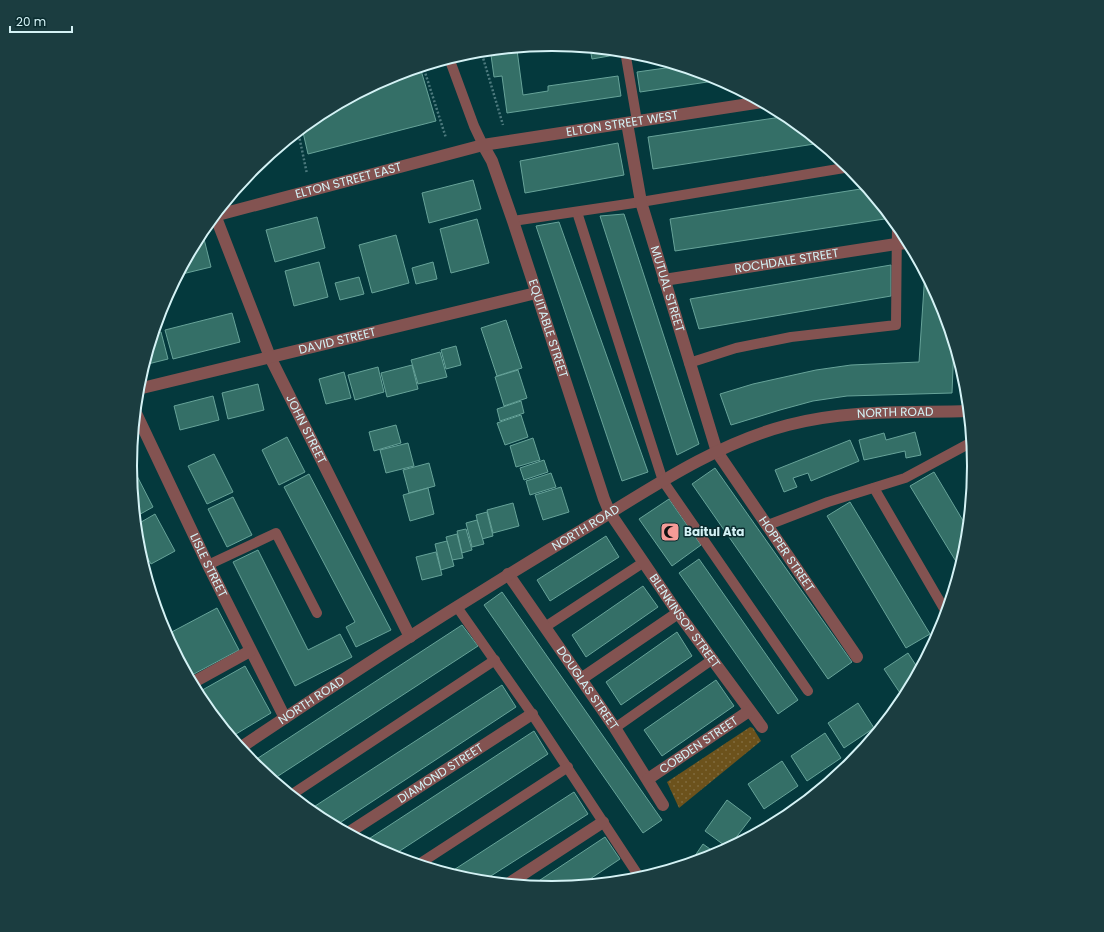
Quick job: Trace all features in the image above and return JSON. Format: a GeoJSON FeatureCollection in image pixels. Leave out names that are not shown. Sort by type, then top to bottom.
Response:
{"type":"FeatureCollection","features":[{"type":"Feature","properties":{"kind":"street","name":"ELTON STREET WEST"},"geometry":{"type":"LineString","coordinates":[[483,146],[753,103]]}},
{"type":"Feature","properties":{"kind":"street","name":"MUTUAL STREET"},"geometry":{"type":"LineString","coordinates":[[632,122],[641,202],[717,452]]}},
{"type":"Feature","properties":{"kind":"street","name":"ELTON STREET EAST"},"geometry":{"type":"LineString","coordinates":[[222,214],[483,146]]}},
{"type":"Feature","properties":{"kind":"street","name":"EQUITABLE STREET"},"geometry":{"type":"LineString","coordinates":[[483,146],[492,161],[513,221],[604,499],[610,513]]}},
{"type":"Feature","properties":{"kind":"street","name":"JOHN STREET"},"geometry":{"type":"LineString","coordinates":[[217,221],[270,357],[410,637]]}},
{"type":"Feature","properties":{"kind":"street","name":"ROCHDALE STREET"},"geometry":{"type":"LineString","coordinates":[[664,280],[902,244]]}},
{"type":"Feature","properties":{"kind":"street","name":"DAVID STREET"},"geometry":{"type":"LineString","coordinates":[[145,387],[536,293]]}},
{"type":"Feature","properties":{"kind":"street","name":"NORTH ROAD"},"geometry":{"type":"LineString","coordinates":[[245,745],[508,574],[663,481],[717,452],[748,438],[782,427],[826,417],[867,413],[963,411]]}},
{"type":"Feature","properties":{"kind":"street","name":"LISLE STREET"},"geometry":{"type":"LineString","coordinates":[[140,421],[250,651],[285,718]]}},
{"type":"Feature","properties":{"kind":"street","name":"HOPPER STREET"},"geometry":{"type":"LineString","coordinates":[[717,452],[857,656]]}},
{"type":"Feature","properties":{"kind":"street","name":"BLENKINSOP STREET"},"geometry":{"type":"LineString","coordinates":[[610,513],[678,613],[762,727]]}},
{"type":"Feature","properties":{"kind":"street","name":"DOUGLAS STREET"},"geometry":{"type":"LineString","coordinates":[[508,574],[615,728],[663,805]]}},
{"type":"Feature","properties":{"kind":"street"},"geometry":{"type":"LineString","coordinates":[[580,679],[678,613]]}},
{"type":"Feature","properties":{"kind":"street"},"geometry":{"type":"LineString","coordinates":[[197,680],[250,651]]}},
{"type":"Feature","properties":{"kind":"street","name":"COBDEN STREET"},"geometry":{"type":"LineString","coordinates":[[648,779],[749,711]]}},
{"type":"Feature","properties":{"kind":"street","name":"DIAMOND STREET"},"geometry":{"type":"LineString","coordinates":[[353,830],[532,714]]}},
{"type":"Feature","properties":{"kind":"street"},"geometry":{"type":"LineString","coordinates":[[516,879],[603,822]]}},
{"type":"Feature","properties":{"kind":"lane"},"geometry":{"type":"LineString","coordinates":[[626,58],[632,122]]}},
{"type":"Feature","properties":{"kind":"lane"},"geometry":{"type":"LineString","coordinates":[[451,64],[483,146]]}},
{"type":"Feature","properties":{"kind":"lane"},"geometry":{"type":"LineString","coordinates":[[513,221],[641,202],[841,169]]}},
{"type":"Feature","properties":{"kind":"lane"},"geometry":{"type":"LineString","coordinates":[[577,212],[663,481],[808,691]]}},
{"type":"Feature","properties":{"kind":"lane"},"geometry":{"type":"LineString","coordinates":[[689,363],[736,348],[791,337],[896,325],[896,234]]}},
{"type":"Feature","properties":{"kind":"lane"},"geometry":{"type":"LineString","coordinates":[[768,525],[828,502],[905,478],[966,445]]}},
{"type":"Feature","properties":{"kind":"lane"},"geometry":{"type":"LineString","coordinates":[[874,488],[942,606]]}},
{"type":"Feature","properties":{"kind":"lane"},"geometry":{"type":"LineString","coordinates":[[208,565],[276,533],[317,613]]}},
{"type":"Feature","properties":{"kind":"lane"},"geometry":{"type":"LineString","coordinates":[[545,628],[644,562]]}},
{"type":"Feature","properties":{"kind":"lane"},"geometry":{"type":"LineString","coordinates":[[457,607],[568,767],[634,873]]}},
{"type":"Feature","properties":{"kind":"lane"},"geometry":{"type":"LineString","coordinates":[[615,728],[713,659]]}},
{"type":"Feature","properties":{"kind":"lane"},"geometry":{"type":"LineString","coordinates":[[295,792],[495,660]]}},
{"type":"Feature","properties":{"kind":"lane"},"geometry":{"type":"LineString","coordinates":[[424,861],[568,767]]}},
{"type":"Feature","properties":{"kind":"path"},"geometry":{"type":"LineString","coordinates":[[483,57],[508,141]]}},
{"type":"Feature","properties":{"kind":"path"},"geometry":{"type":"LineString","coordinates":[[425,71],[452,154]]}},
{"type":"Feature","properties":{"kind":"path"},"geometry":{"type":"LineString","coordinates":[[299,137],[311,190]]}},
{"type":"Feature","properties":{"kind":"shaded area"},"geometry":{"type":"Polygon","coordinates":[[[750,727],[753,728],[761,741],[679,808],[667,782],[750,727]]]}},
{"type":"Feature","properties":{"kind":"building"},"geometry":{"type":"Polygon","coordinates":[[[517,53],[523,95],[548,91],[548,86],[618,76],[621,96],[507,113],[502,76],[494,77],[491,56],[517,53]]]}},
{"type":"Feature","properties":{"kind":"building"},"geometry":{"type":"Polygon","coordinates":[[[591,53],[611,56],[592,59],[591,53]]]}},
{"type":"Feature","properties":{"kind":"building"},"geometry":{"type":"Polygon","coordinates":[[[668,68],[708,82],[640,92],[637,72],[668,68]]]}},
{"type":"Feature","properties":{"kind":"building"},"geometry":{"type":"Polygon","coordinates":[[[422,72],[436,121],[308,154],[303,134],[321,121],[368,94],[422,72]]]}},
{"type":"Feature","properties":{"kind":"building"},"geometry":{"type":"Polygon","coordinates":[[[777,118],[814,144],[653,169],[648,137],[777,118]]]}},
{"type":"Feature","properties":{"kind":"building"},"geometry":{"type":"Polygon","coordinates":[[[618,143],[624,175],[525,193],[520,161],[618,143]]]}},
{"type":"Feature","properties":{"kind":"building"},"geometry":{"type":"Polygon","coordinates":[[[473,180],[481,209],[429,223],[422,193],[473,180]]]}},
{"type":"Feature","properties":{"kind":"building"},"geometry":{"type":"Polygon","coordinates":[[[861,189],[885,219],[675,251],[670,219],[861,189]]]}},
{"type":"Feature","properties":{"kind":"building"},"geometry":{"type":"Polygon","coordinates":[[[624,214],[699,444],[677,455],[600,216],[624,214]]]}},
{"type":"Feature","properties":{"kind":"building"},"geometry":{"type":"Polygon","coordinates":[[[317,217],[325,248],[275,262],[266,230],[317,217]]]}},
{"type":"Feature","properties":{"kind":"building"},"geometry":{"type":"Polygon","coordinates":[[[477,219],[489,263],[451,273],[440,229],[477,219]]]}},
{"type":"Feature","properties":{"kind":"building"},"geometry":{"type":"Polygon","coordinates":[[[559,222],[648,472],[622,481],[536,226],[559,222]]]}},
{"type":"Feature","properties":{"kind":"building"},"geometry":{"type":"Polygon","coordinates":[[[396,235],[409,283],[372,293],[359,245],[396,235]]]}},
{"type":"Feature","properties":{"kind":"building"},"geometry":{"type":"Polygon","coordinates":[[[204,240],[211,267],[185,273],[204,240]]]}},
{"type":"Feature","properties":{"kind":"building"},"geometry":{"type":"Polygon","coordinates":[[[319,262],[328,297],[294,306],[285,271],[319,262]]]}},
{"type":"Feature","properties":{"kind":"building"},"geometry":{"type":"Polygon","coordinates":[[[433,262],[437,279],[416,284],[412,268],[433,262]]]}},
{"type":"Feature","properties":{"kind":"building"},"geometry":{"type":"Polygon","coordinates":[[[891,265],[891,296],[699,329],[690,299],[891,265]]]}},
{"type":"Feature","properties":{"kind":"building"},"geometry":{"type":"Polygon","coordinates":[[[359,277],[364,294],[340,300],[335,283],[359,277]]]}},
{"type":"Feature","properties":{"kind":"building"},"geometry":{"type":"Polygon","coordinates":[[[924,283],[945,333],[953,359],[952,393],[847,396],[813,401],[731,425],[720,394],[753,384],[816,370],[851,365],[919,362],[924,283]]]}},
{"type":"Feature","properties":{"kind":"building"},"geometry":{"type":"Polygon","coordinates":[[[232,313],[240,342],[173,359],[165,330],[232,313]]]}},
{"type":"Feature","properties":{"kind":"building"},"geometry":{"type":"Polygon","coordinates":[[[506,320],[522,368],[497,376],[481,328],[506,320]]]}},
{"type":"Feature","properties":{"kind":"building"},"geometry":{"type":"Polygon","coordinates":[[[159,332],[161,332],[168,359],[150,364],[151,359],[159,332]]]}},
{"type":"Feature","properties":{"kind":"building"},"geometry":{"type":"Polygon","coordinates":[[[456,346],[461,365],[446,369],[441,350],[456,346]]]}},
{"type":"Feature","properties":{"kind":"building"},"geometry":{"type":"Polygon","coordinates":[[[440,352],[447,377],[418,384],[411,360],[440,352]]]}},
{"type":"Feature","properties":{"kind":"building"},"geometry":{"type":"Polygon","coordinates":[[[412,365],[418,389],[387,397],[381,373],[412,365]]]}},
{"type":"Feature","properties":{"kind":"building"},"geometry":{"type":"Polygon","coordinates":[[[378,367],[384,392],[355,400],[348,375],[378,367]]]}},
{"type":"Feature","properties":{"kind":"building"},"geometry":{"type":"Polygon","coordinates":[[[518,370],[527,398],[504,406],[495,377],[518,370]]]}},
{"type":"Feature","properties":{"kind":"building"},"geometry":{"type":"Polygon","coordinates":[[[344,372],[351,398],[326,404],[319,379],[344,372]]]}},
{"type":"Feature","properties":{"kind":"building"},"geometry":{"type":"Polygon","coordinates":[[[258,384],[264,410],[228,419],[222,393],[258,384]]]}},
{"type":"Feature","properties":{"kind":"building"},"geometry":{"type":"Polygon","coordinates":[[[213,396],[219,420],[180,430],[174,406],[213,396]]]}},
{"type":"Feature","properties":{"kind":"building"},"geometry":{"type":"Polygon","coordinates":[[[521,401],[524,413],[500,421],[497,409],[521,401]]]}},
{"type":"Feature","properties":{"kind":"building"},"geometry":{"type":"Polygon","coordinates":[[[521,415],[528,437],[505,445],[497,423],[521,415]]]}},
{"type":"Feature","properties":{"kind":"building"},"geometry":{"type":"Polygon","coordinates":[[[396,425],[401,443],[374,451],[369,432],[396,425]]]}},
{"type":"Feature","properties":{"kind":"building"},"geometry":{"type":"Polygon","coordinates":[[[915,432],[921,455],[906,458],[905,451],[864,460],[859,440],[884,433],[886,440],[915,432]]]}},
{"type":"Feature","properties":{"kind":"building"},"geometry":{"type":"Polygon","coordinates":[[[287,437],[305,472],[279,485],[262,450],[287,437]]]}},
{"type":"Feature","properties":{"kind":"building"},"geometry":{"type":"Polygon","coordinates":[[[533,438],[540,460],[516,467],[510,446],[533,438]]]}},
{"type":"Feature","properties":{"kind":"building"},"geometry":{"type":"Polygon","coordinates":[[[850,440],[859,461],[811,481],[808,473],[793,478],[797,487],[784,492],[775,470],[850,440]]]}},
{"type":"Feature","properties":{"kind":"building"},"geometry":{"type":"Polygon","coordinates":[[[408,443],[414,466],[386,473],[380,450],[408,443]]]}},
{"type":"Feature","properties":{"kind":"building"},"geometry":{"type":"Polygon","coordinates":[[[214,454],[233,492],[207,504],[188,466],[214,454]]]}},
{"type":"Feature","properties":{"kind":"building"},"geometry":{"type":"Polygon","coordinates":[[[544,460],[548,472],[524,480],[520,468],[544,460]]]}},
{"type":"Feature","properties":{"kind":"building"},"geometry":{"type":"Polygon","coordinates":[[[429,463],[435,486],[409,493],[403,470],[429,463]]]}},
{"type":"Feature","properties":{"kind":"building"},"geometry":{"type":"Polygon","coordinates":[[[715,468],[852,662],[828,679],[692,484],[715,468]]]}},
{"type":"Feature","properties":{"kind":"building"},"geometry":{"type":"Polygon","coordinates":[[[934,472],[963,520],[956,561],[910,486],[934,472]]]}},
{"type":"Feature","properties":{"kind":"building"},"geometry":{"type":"Polygon","coordinates":[[[551,473],[556,487],[530,495],[526,481],[551,473]]]}},
{"type":"Feature","properties":{"kind":"building"},"geometry":{"type":"Polygon","coordinates":[[[309,474],[391,630],[356,647],[346,627],[355,622],[284,487],[309,474]]]}},
{"type":"Feature","properties":{"kind":"building"},"geometry":{"type":"Polygon","coordinates":[[[137,477],[153,507],[140,514],[137,477]]]}},
{"type":"Feature","properties":{"kind":"building"},"geometry":{"type":"Polygon","coordinates":[[[561,487],[569,512],[543,520],[535,495],[561,487]]]}},
{"type":"Feature","properties":{"kind":"building"},"geometry":{"type":"Polygon","coordinates":[[[428,488],[434,514],[410,521],[403,495],[428,488]]]}},
{"type":"Feature","properties":{"kind":"building"},"geometry":{"type":"Polygon","coordinates":[[[233,497],[252,535],[227,547],[208,509],[233,497]]]}},
{"type":"Feature","properties":{"kind":"building","name":"Baitul Ata"},"geometry":{"type":"Polygon","coordinates":[[[669,499],[701,545],[672,566],[639,519],[669,499]]]}},
{"type":"Feature","properties":{"kind":"building"},"geometry":{"type":"Polygon","coordinates":[[[850,502],[930,634],[906,648],[827,516],[850,502]]]}},
{"type":"Feature","properties":{"kind":"building"},"geometry":{"type":"Polygon","coordinates":[[[513,503],[519,526],[493,533],[487,510],[513,503]]]}},
{"type":"Feature","properties":{"kind":"building"},"geometry":{"type":"Polygon","coordinates":[[[487,512],[493,536],[482,539],[476,515],[487,512]]]}},
{"type":"Feature","properties":{"kind":"building"},"geometry":{"type":"Polygon","coordinates":[[[155,514],[175,551],[151,564],[147,557],[141,522],[155,514]]]}},
{"type":"Feature","properties":{"kind":"building"},"geometry":{"type":"Polygon","coordinates":[[[477,520],[484,544],[472,547],[466,523],[477,520]]]}},
{"type":"Feature","properties":{"kind":"building"},"geometry":{"type":"Polygon","coordinates":[[[466,529],[472,550],[462,553],[457,531],[466,529]]]}},
{"type":"Feature","properties":{"kind":"building"},"geometry":{"type":"Polygon","coordinates":[[[457,534],[463,558],[452,560],[446,537],[457,534]]]}},
{"type":"Feature","properties":{"kind":"building"},"geometry":{"type":"Polygon","coordinates":[[[606,536],[619,557],[550,601],[537,580],[606,536]]]}},
{"type":"Feature","properties":{"kind":"building"},"geometry":{"type":"Polygon","coordinates":[[[447,541],[454,566],[441,570],[435,544],[447,541]]]}},
{"type":"Feature","properties":{"kind":"building"},"geometry":{"type":"Polygon","coordinates":[[[258,550],[308,650],[340,634],[352,657],[295,686],[233,562],[258,550]]]}},
{"type":"Feature","properties":{"kind":"building"},"geometry":{"type":"Polygon","coordinates":[[[436,552],[442,575],[422,580],[416,557],[436,552]]]}},
{"type":"Feature","properties":{"kind":"building"},"geometry":{"type":"Polygon","coordinates":[[[699,559],[798,700],[778,714],[679,573],[699,559]]]}},
{"type":"Feature","properties":{"kind":"building"},"geometry":{"type":"Polygon","coordinates":[[[643,586],[658,607],[586,657],[572,635],[643,586]]]}},
{"type":"Feature","properties":{"kind":"building"},"geometry":{"type":"Polygon","coordinates":[[[502,592],[662,820],[643,833],[484,605],[502,592]]]}},
{"type":"Feature","properties":{"kind":"building"},"geometry":{"type":"Polygon","coordinates":[[[217,608],[239,650],[194,674],[172,632],[217,608]]]}},
{"type":"Feature","properties":{"kind":"building"},"geometry":{"type":"Polygon","coordinates":[[[462,625],[478,646],[277,777],[258,758],[462,625]]]}},
{"type":"Feature","properties":{"kind":"building"},"geometry":{"type":"Polygon","coordinates":[[[677,632],[692,656],[621,705],[606,682],[677,632]]]}},
{"type":"Feature","properties":{"kind":"building"},"geometry":{"type":"Polygon","coordinates":[[[908,653],[916,665],[900,693],[884,669],[908,653]]]}},
{"type":"Feature","properties":{"kind":"building"},"geometry":{"type":"Polygon","coordinates":[[[245,666],[271,713],[235,734],[203,690],[245,666]]]}},
{"type":"Feature","properties":{"kind":"building"},"geometry":{"type":"Polygon","coordinates":[[[716,680],[734,706],[662,756],[644,730],[716,680]]]}},
{"type":"Feature","properties":{"kind":"building"},"geometry":{"type":"Polygon","coordinates":[[[502,685],[516,707],[340,823],[315,806],[502,685]]]}},
{"type":"Feature","properties":{"kind":"building"},"geometry":{"type":"Polygon","coordinates":[[[858,703],[874,728],[844,748],[828,723],[858,703]]]}},
{"type":"Feature","properties":{"kind":"building"},"geometry":{"type":"Polygon","coordinates":[[[534,731],[548,754],[399,851],[369,839],[534,731]]]}},
{"type":"Feature","properties":{"kind":"building"},"geometry":{"type":"Polygon","coordinates":[[[825,733],[841,758],[807,781],[791,756],[825,733]]]}},
{"type":"Feature","properties":{"kind":"building"},"geometry":{"type":"Polygon","coordinates":[[[782,761],[798,786],[764,809],[748,784],[782,761]]]}},
{"type":"Feature","properties":{"kind":"building"},"geometry":{"type":"Polygon","coordinates":[[[574,792],[588,814],[491,876],[455,869],[574,792]]]}},
{"type":"Feature","properties":{"kind":"building"},"geometry":{"type":"Polygon","coordinates":[[[727,800],[751,818],[735,838],[723,844],[705,831],[727,800]]]}},
{"type":"Feature","properties":{"kind":"building"},"geometry":{"type":"Polygon","coordinates":[[[605,837],[620,859],[590,879],[539,881],[605,837]]]}},
{"type":"Feature","properties":{"kind":"building"},"geometry":{"type":"Polygon","coordinates":[[[703,844],[710,849],[696,855],[703,844]]]}},
{"type":"Feature","properties":{"kind":"place","name":"Baitul Ata"},"geometry":{"type":"Point","coordinates":[670,532]}}]}
